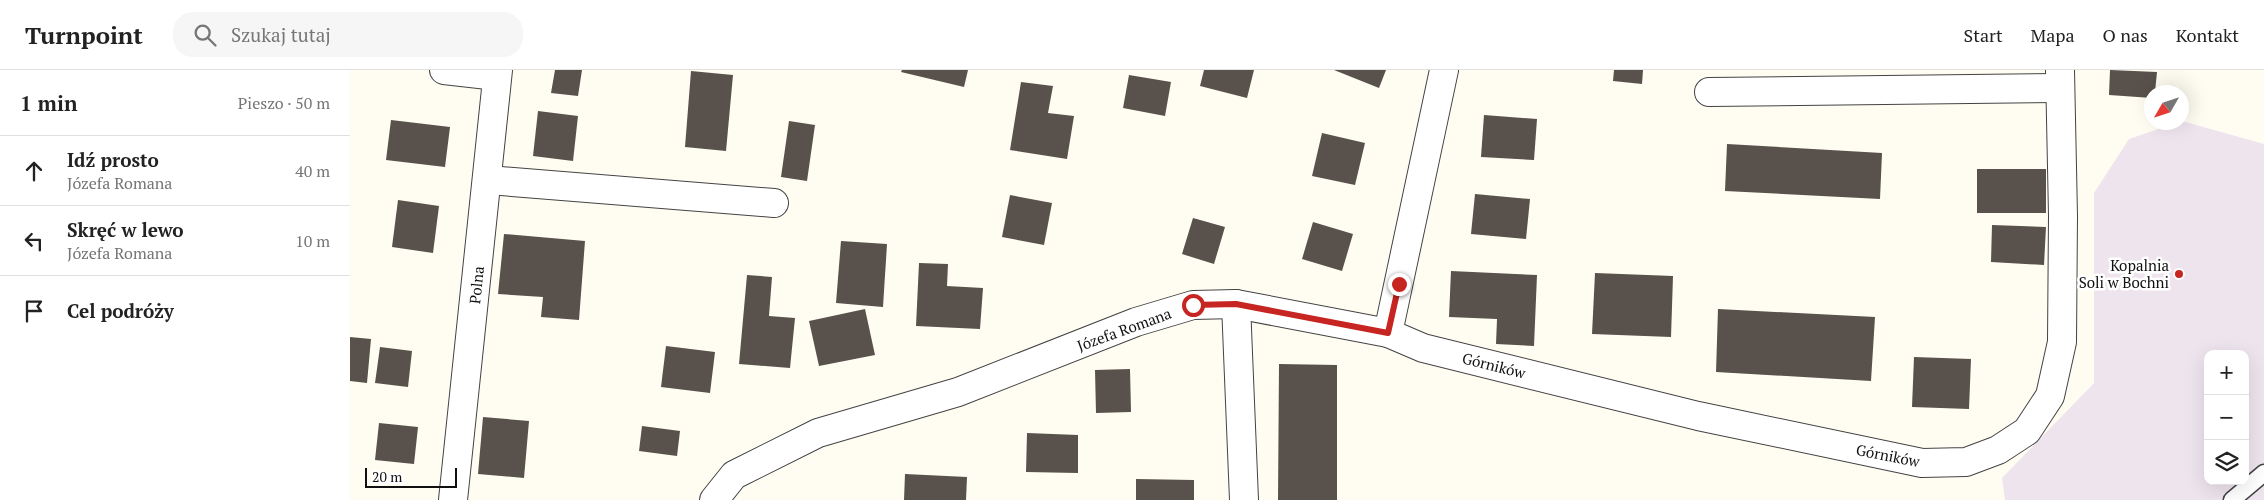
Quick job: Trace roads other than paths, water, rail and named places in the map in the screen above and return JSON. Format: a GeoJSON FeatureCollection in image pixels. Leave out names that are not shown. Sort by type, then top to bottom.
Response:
{"type":"FeatureCollection","features":[{"type":"Feature","properties":{"kind":"street"},"geometry":{"type":"LineString","coordinates":[[444,70],[498,73]]}},
{"type":"Feature","properties":{"kind":"street"},"geometry":{"type":"LineString","coordinates":[[1388,333],[1444,70]]}},
{"type":"Feature","properties":{"kind":"street","name":"Polna"},"geometry":{"type":"LineString","coordinates":[[454,500],[498,73]]}},
{"type":"Feature","properties":{"kind":"street"},"geometry":{"type":"LineString","coordinates":[[1708,92],[2060,79]]}},
{"type":"Feature","properties":{"kind":"street","name":"Górników"},"geometry":{"type":"LineString","coordinates":[[1388,333],[1423,348],[1698,416],[1922,463],[1966,462],[1998,450],[2026,431],[2050,396],[2062,342],[2063,216],[2060,79]]}},
{"type":"Feature","properties":{"kind":"street"},"geometry":{"type":"LineString","coordinates":[[488,180],[774,203]]}},
{"type":"Feature","properties":{"kind":"street"},"geometry":{"type":"LineString","coordinates":[[1236,304],[1244,500]]}},
{"type":"Feature","properties":{"kind":"street","name":"Józefa Romana"},"geometry":{"type":"LineString","coordinates":[[714,500],[734,476],[818,433],[958,392],[1136,322],[1193,305],[1236,304],[1388,333]]}},
{"type":"Feature","properties":{"kind":"lane"},"geometry":{"type":"LineString","coordinates":[[2232,500],[2264,473]]}},
{"type":"Feature","properties":{"kind":"place","name":"Kopalnia Soli w Bochni"},"geometry":{"type":"Point","coordinates":[2179,274]}}]}
